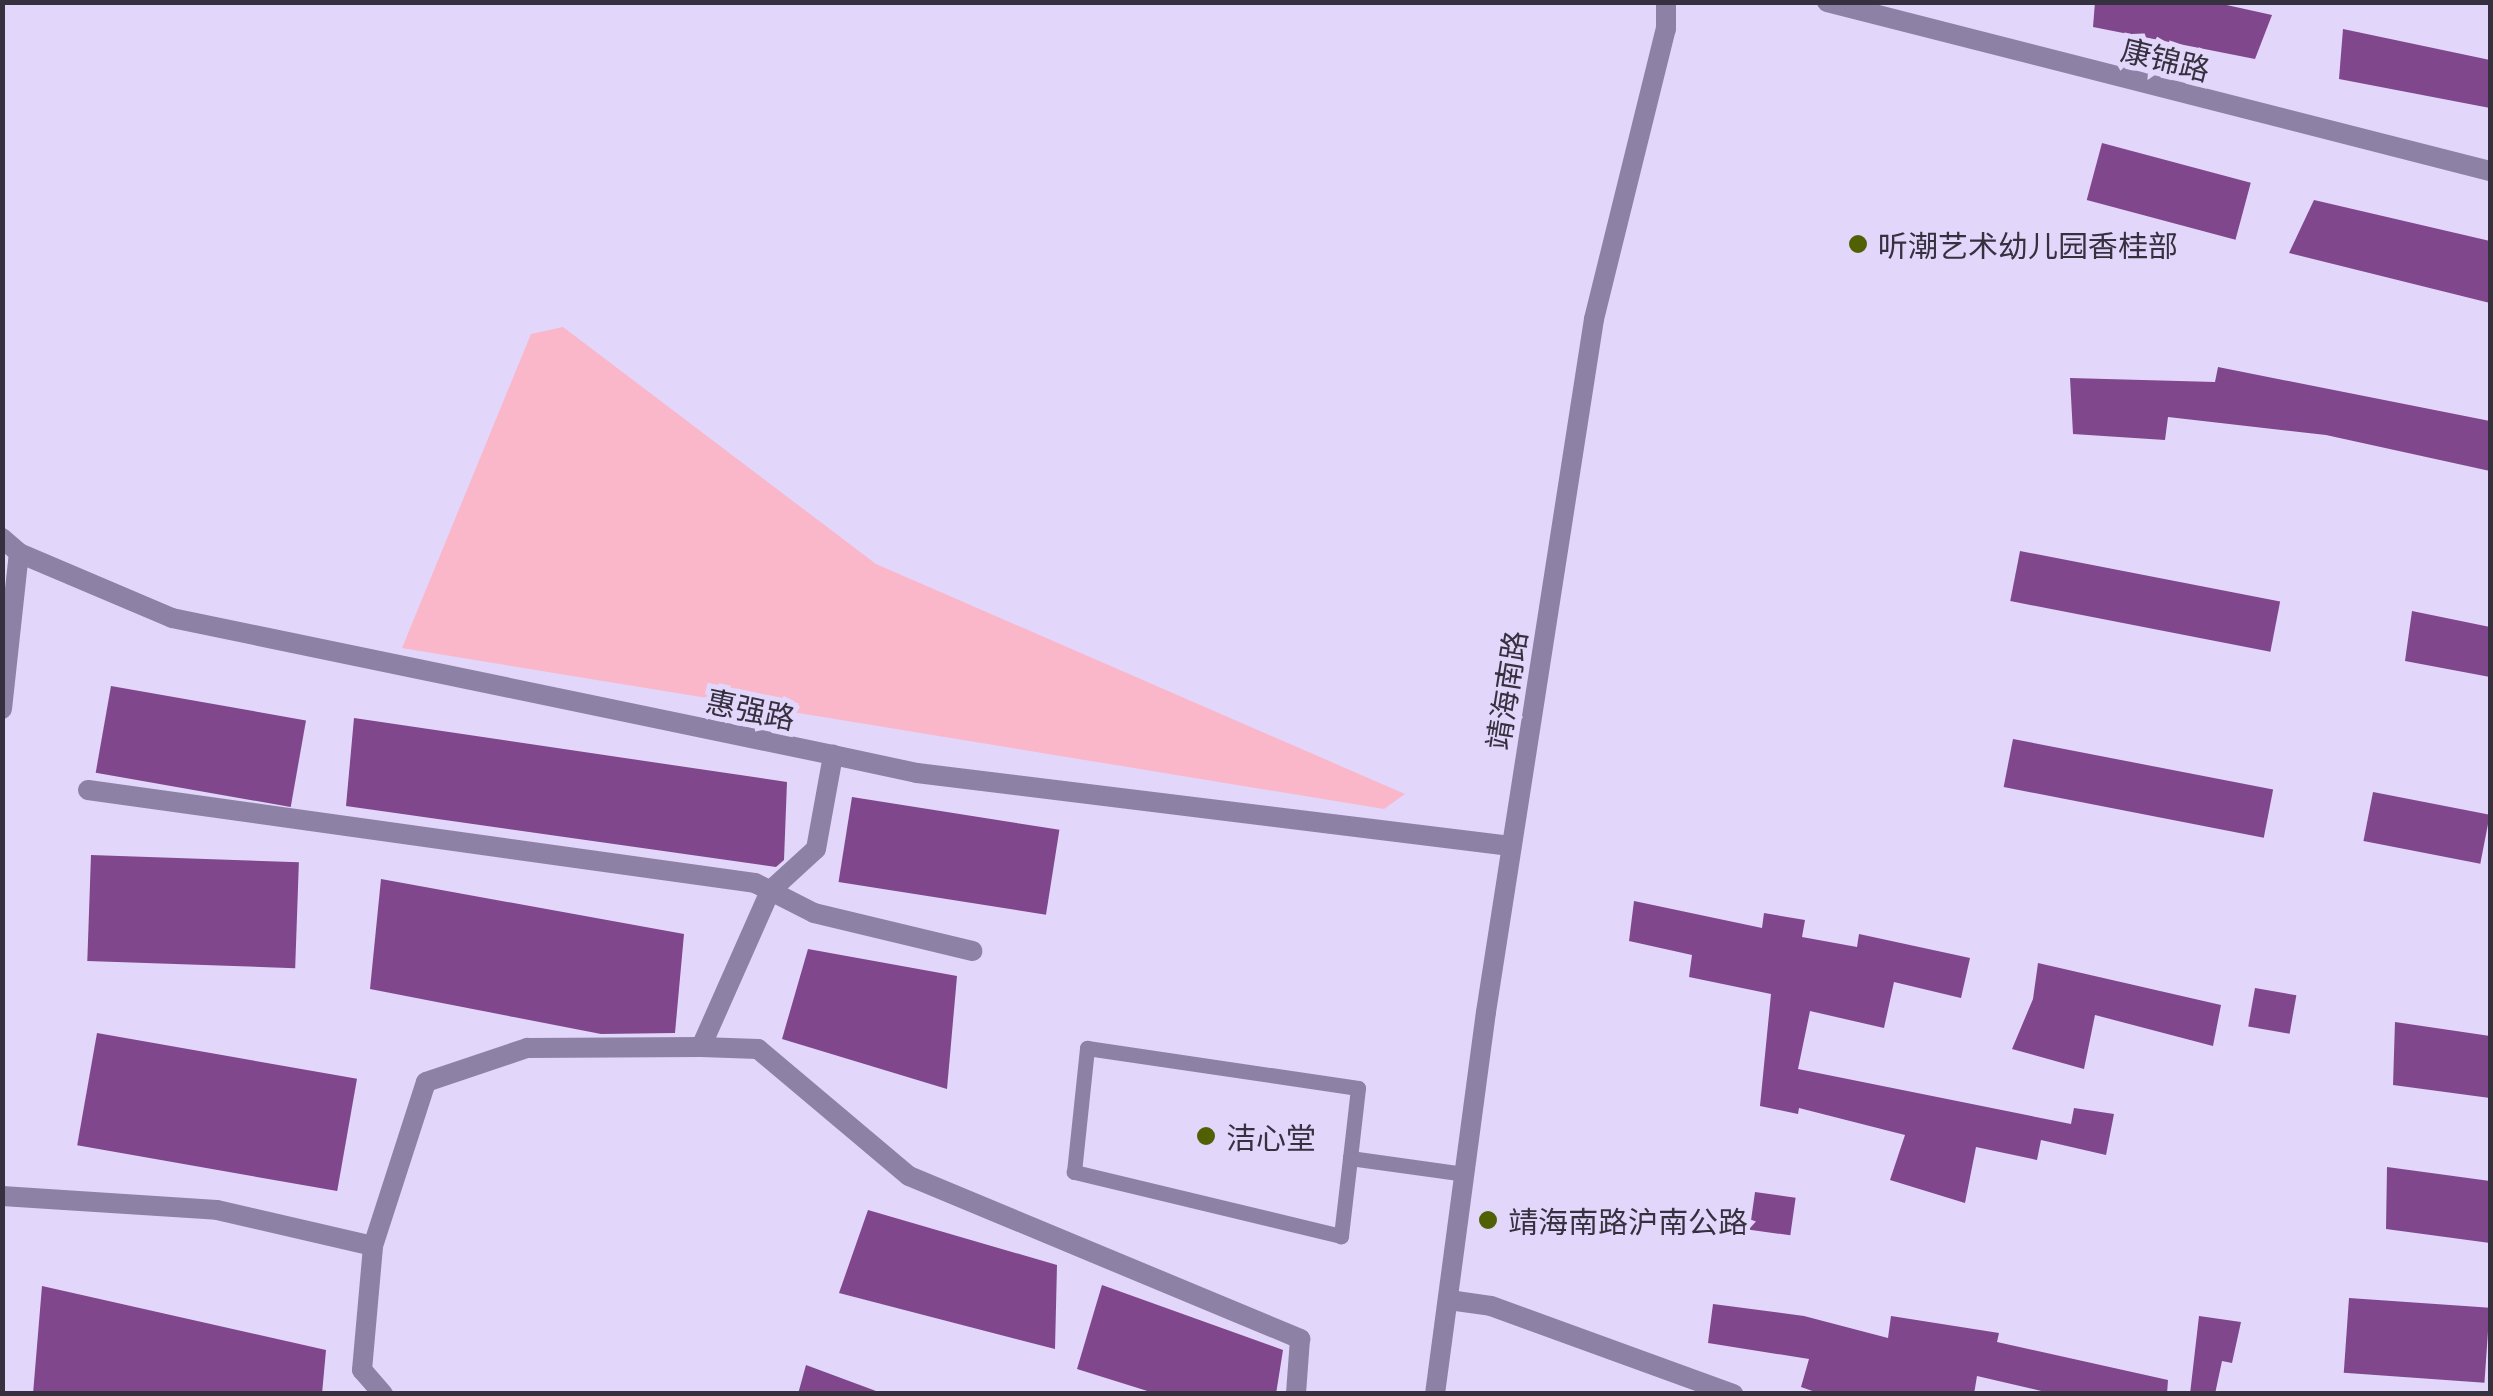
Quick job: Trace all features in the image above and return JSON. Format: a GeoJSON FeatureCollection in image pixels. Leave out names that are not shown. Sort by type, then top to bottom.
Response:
{"type":"FeatureCollection","features":[{"type":"Feature","properties":{"kind":"street","name":"靖海南路"},"geometry":{"type":"LineString","coordinates":[[1436,1394],[1511,846],[1594,319],[1666,30],[1666,2]]}},
{"type":"Feature","properties":{"kind":"street","name":"康锦路"},"geometry":{"type":"LineString","coordinates":[[1827,2],[2490,171]]}},
{"type":"Feature","properties":{"kind":"street","name":"惠强路"},"geometry":{"type":"LineString","coordinates":[[2,538],[20,553],[172,618],[833,756],[918,772],[1511,846]]}},
{"type":"Feature","properties":{"kind":"street"},"geometry":{"type":"LineString","coordinates":[[2,709],[20,553]]}},
{"type":"Feature","properties":{"kind":"street"},"geometry":{"type":"LineString","coordinates":[[701,1047],[770,890],[816,850],[833,756]]}},
{"type":"Feature","properties":{"kind":"street"},"geometry":{"type":"LineString","coordinates":[[88,790],[755,883],[814,913],[972,951]]}},
{"type":"Feature","properties":{"kind":"street"},"geometry":{"type":"LineString","coordinates":[[383,1394],[362,1370],[373,1246],[426,1082],[526,1048],[701,1047],[758,1048],[909,1176],[1300,1339],[1296,1394]]}},
{"type":"Feature","properties":{"kind":"street"},"geometry":{"type":"LineString","coordinates":[[2,1196],[217,1210],[373,1246]]}},
{"type":"Feature","properties":{"kind":"street"},"geometry":{"type":"LineString","coordinates":[[1449,1300],[1491,1306],[1733,1394]]}},
{"type":"Feature","properties":{"kind":"lane"},"geometry":{"type":"LineString","coordinates":[[1087,1048],[1358,1088],[1350,1158],[1341,1236],[1074,1172],[1087,1048]]}},
{"type":"Feature","properties":{"kind":"lane"},"geometry":{"type":"LineString","coordinates":[[1350,1158],[1466,1174]]}},
{"type":"Feature","properties":{"kind":"shaded area"},"geometry":{"type":"Polygon","coordinates":[[[563,327],[876,564],[1405,794],[1384,809],[402,648],[531,334],[563,327]]]}},
{"type":"Feature","properties":{"kind":"building"},"geometry":{"type":"Polygon","coordinates":[[[2095,2],[2213,2],[2272,15],[2255,59],[2093,27],[2095,2]]]}},
{"type":"Feature","properties":{"kind":"building"},"geometry":{"type":"Polygon","coordinates":[[[2343,29],[2490,60],[2490,108],[2339,79],[2343,29]]]}},
{"type":"Feature","properties":{"kind":"building"},"geometry":{"type":"Polygon","coordinates":[[[2102,143],[2251,183],[2235,240],[2087,200],[2102,143]]]}},
{"type":"Feature","properties":{"kind":"building"},"geometry":{"type":"Polygon","coordinates":[[[2314,200],[2490,241],[2490,303],[2289,253],[2314,200]]]}},
{"type":"Feature","properties":{"kind":"building"},"geometry":{"type":"Polygon","coordinates":[[[2218,367],[2490,421],[2490,471],[2326,435],[2168,417],[2165,440],[2073,434],[2070,378],[2215,382],[2218,367]]]}},
{"type":"Feature","properties":{"kind":"building"},"geometry":{"type":"Polygon","coordinates":[[[2020,551],[2280,602],[2270,652],[2010,601],[2020,551]]]}},
{"type":"Feature","properties":{"kind":"building"},"geometry":{"type":"Polygon","coordinates":[[[2412,611],[2490,627],[2490,677],[2405,661],[2412,611]]]}},
{"type":"Feature","properties":{"kind":"building"},"geometry":{"type":"Polygon","coordinates":[[[111,686],[306,720],[291,807],[96,773],[111,686]]]}},
{"type":"Feature","properties":{"kind":"building"},"geometry":{"type":"Polygon","coordinates":[[[354,718],[787,782],[784,860],[776,867],[346,806],[354,718]]]}},
{"type":"Feature","properties":{"kind":"building"},"geometry":{"type":"Polygon","coordinates":[[[2013,739],[2273,790],[2264,838],[2004,787],[2013,739]]]}},
{"type":"Feature","properties":{"kind":"building"},"geometry":{"type":"Polygon","coordinates":[[[2373,792],[2490,815],[2480,864],[2363,841],[2373,792]]]}},
{"type":"Feature","properties":{"kind":"building"},"geometry":{"type":"Polygon","coordinates":[[[852,797],[1059,830],[1046,915],[839,882],[852,797]]]}},
{"type":"Feature","properties":{"kind":"building"},"geometry":{"type":"Polygon","coordinates":[[[91,855],[299,862],[295,968],[87,961],[91,855]]]}},
{"type":"Feature","properties":{"kind":"building"},"geometry":{"type":"Polygon","coordinates":[[[381,879],[684,934],[675,1033],[601,1034],[370,989],[381,879]]]}},
{"type":"Feature","properties":{"kind":"building"},"geometry":{"type":"Polygon","coordinates":[[[1634,901],[1762,928],[1764,913],[1805,920],[1802,937],[1857,947],[1859,934],[1970,958],[1961,998],[1894,982],[1884,1028],[1810,1011],[1798,1069],[2071,1124],[2074,1108],[2114,1114],[2106,1155],[2041,1140],[2037,1160],[1976,1147],[1965,1203],[1890,1180],[1905,1135],[1799,1108],[1798,1114],[1760,1106],[1771,994],[1689,977],[1692,955],[1629,941],[1634,901]]]}},
{"type":"Feature","properties":{"kind":"building"},"geometry":{"type":"Polygon","coordinates":[[[808,949],[957,976],[947,1089],[782,1039],[808,949]]]}},
{"type":"Feature","properties":{"kind":"building"},"geometry":{"type":"Polygon","coordinates":[[[2038,963],[2221,1005],[2213,1046],[2095,1015],[2084,1069],[2012,1049],[2033,999],[2038,963]]]}},
{"type":"Feature","properties":{"kind":"building"},"geometry":{"type":"Polygon","coordinates":[[[2255,988],[2296,995],[2290,1034],[2248,1026],[2255,988]]]}},
{"type":"Feature","properties":{"kind":"building"},"geometry":{"type":"Polygon","coordinates":[[[2395,1022],[2490,1036],[2490,1098],[2393,1085],[2395,1022]]]}},
{"type":"Feature","properties":{"kind":"building"},"geometry":{"type":"Polygon","coordinates":[[[97,1033],[357,1079],[337,1191],[77,1145],[97,1033]]]}},
{"type":"Feature","properties":{"kind":"building"},"geometry":{"type":"Polygon","coordinates":[[[2387,1167],[2490,1181],[2490,1243],[2386,1229],[2387,1167]]]}},
{"type":"Feature","properties":{"kind":"building"},"geometry":{"type":"Polygon","coordinates":[[[1755,1192],[1796,1198],[1790,1235],[1750,1230],[1755,1192]]]}},
{"type":"Feature","properties":{"kind":"building"},"geometry":{"type":"Polygon","coordinates":[[[868,1210],[1057,1265],[1055,1349],[839,1293],[868,1210]]]}},
{"type":"Feature","properties":{"kind":"building"},"geometry":{"type":"Polygon","coordinates":[[[1102,1285],[1283,1350],[1276,1394],[1157,1394],[1077,1369],[1102,1285]]]}},
{"type":"Feature","properties":{"kind":"building"},"geometry":{"type":"Polygon","coordinates":[[[42,1286],[326,1350],[322,1394],[33,1394],[42,1286]]]}},
{"type":"Feature","properties":{"kind":"building"},"geometry":{"type":"Polygon","coordinates":[[[2349,1298],[2490,1308],[2484,1383],[2344,1373],[2349,1298]]]}},
{"type":"Feature","properties":{"kind":"building"},"geometry":{"type":"Polygon","coordinates":[[[1713,1304],[1804,1316],[1888,1338],[1891,1316],[1999,1333],[1997,1342],[2168,1380],[2167,1394],[2054,1394],[1977,1376],[1974,1394],[1821,1394],[1801,1387],[1809,1359],[1708,1343],[1713,1304]]]}},
{"type":"Feature","properties":{"kind":"building"},"geometry":{"type":"Polygon","coordinates":[[[2199,1316],[2241,1322],[2232,1363],[2222,1361],[2215,1394],[2190,1394],[2199,1316]]]}},
{"type":"Feature","properties":{"kind":"building"},"geometry":{"type":"Polygon","coordinates":[[[806,1365],[876,1391],[875,1394],[798,1394],[806,1365]]]}},
{"type":"Feature","properties":{"kind":"place","name":"听潮艺术幼儿园香桂部"},"geometry":{"type":"Point","coordinates":[1858,244]}},
{"type":"Feature","properties":{"kind":"place","name":"洁心堂"},"geometry":{"type":"Point","coordinates":[1206,1136]}},
{"type":"Feature","properties":{"kind":"place","name":"靖海南路沪南公路"},"geometry":{"type":"Point","coordinates":[1488,1220]}}]}
